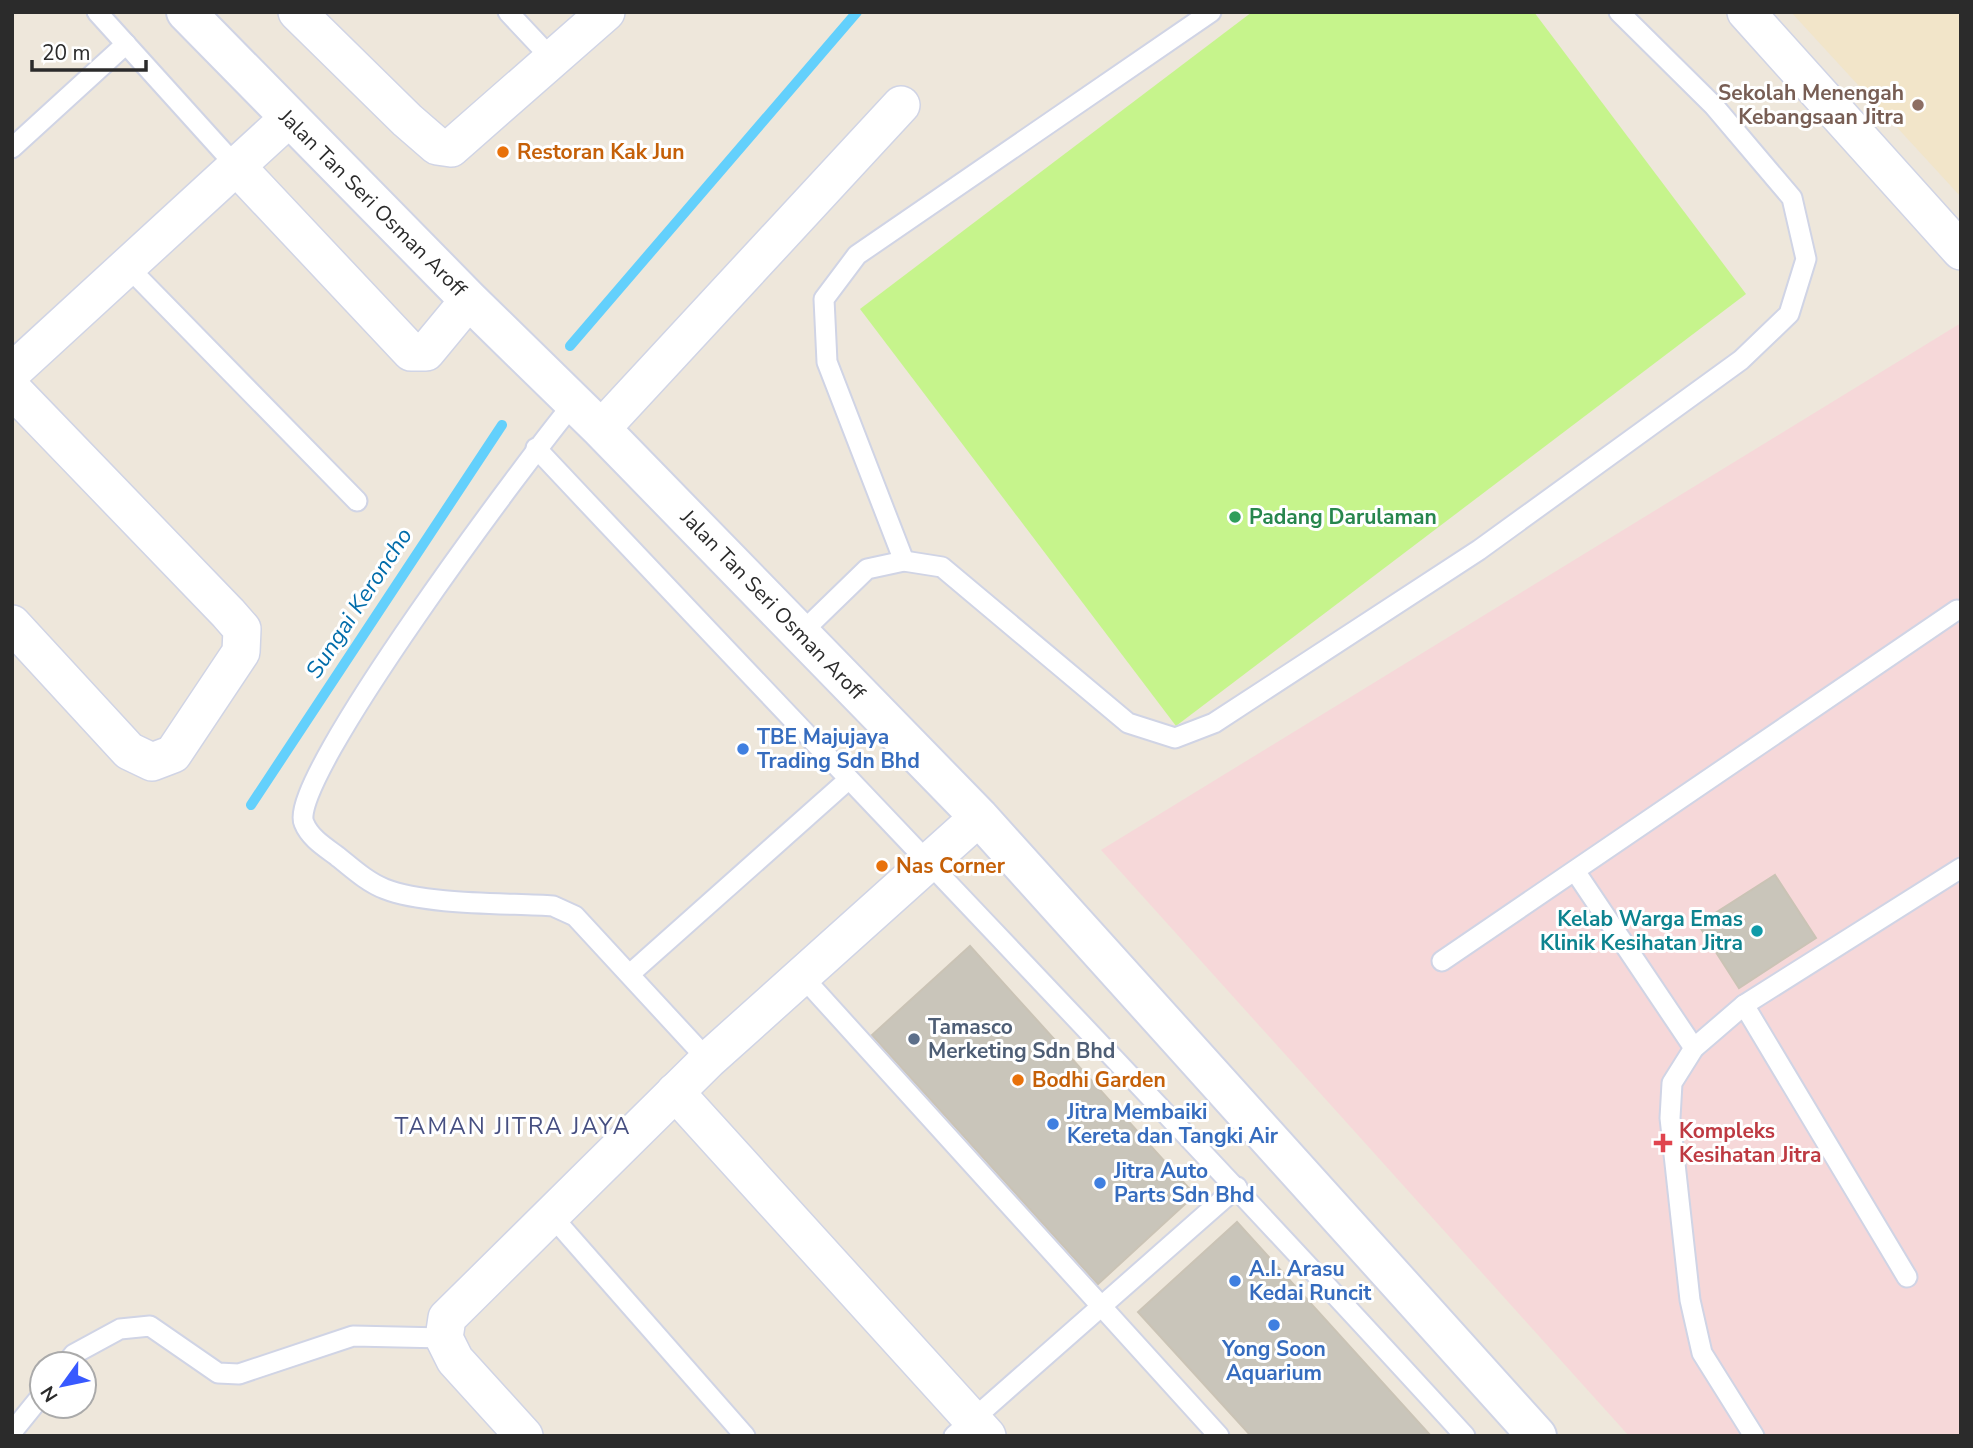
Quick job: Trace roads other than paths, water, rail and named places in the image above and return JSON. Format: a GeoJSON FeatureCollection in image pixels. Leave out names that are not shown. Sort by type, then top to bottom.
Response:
{"type":"FeatureCollection","features":[{"type":"Feature","properties":{"kind":"main road","name":"Jalan Tan Seri Osman Aroff"},"geometry":{"type":"LineString","coordinates":[[186,12],[469,300],[601,429],[979,817],[1536,1436]]}},
{"type":"Feature","properties":{"kind":"street"},"geometry":{"type":"LineString","coordinates":[[297,12],[437,146],[451,148],[462,142],[606,12]]}},
{"type":"Feature","properties":{"kind":"street"},"geometry":{"type":"LineString","coordinates":[[1746,12],[1961,251]]}},
{"type":"Feature","properties":{"kind":"street"},"geometry":{"type":"LineString","coordinates":[[601,429],[901,105]]}},
{"type":"Feature","properties":{"kind":"street"},"geometry":{"type":"LineString","coordinates":[[12,372],[289,118]]}},
{"type":"Feature","properties":{"kind":"street"},"geometry":{"type":"LineString","coordinates":[[237,167],[411,352],[426,352],[469,300]]}},
{"type":"Feature","properties":{"kind":"street"},"geometry":{"type":"LineString","coordinates":[[12,389],[242,629],[241,652],[173,754],[152,762],[129,751],[12,624]]}},
{"type":"Feature","properties":{"kind":"street"},"geometry":{"type":"LineString","coordinates":[[524,1436],[455,1360],[444,1338],[447,1318],[708,1060],[979,817]]}},
{"type":"Feature","properties":{"kind":"street"},"geometry":{"type":"LineString","coordinates":[[676,1092],[971,1430]]}},
{"type":"Feature","properties":{"kind":"lane"},"geometry":{"type":"LineString","coordinates":[[97,12],[237,167]]}},
{"type":"Feature","properties":{"kind":"lane"},"geometry":{"type":"LineString","coordinates":[[508,12],[554,61]]}},
{"type":"Feature","properties":{"kind":"lane"},"geometry":{"type":"LineString","coordinates":[[904,561],[827,362],[824,299],[857,255],[1211,12]]}},
{"type":"Feature","properties":{"kind":"lane"},"geometry":{"type":"LineString","coordinates":[[800,634],[867,569],[904,561],[942,567],[1128,723],[1175,738],[1214,723],[1479,550],[1741,360],[1789,314],[1806,259],[1792,198],[1714,106],[1619,12]]}},
{"type":"Feature","properties":{"kind":"lane"},"geometry":{"type":"LineString","coordinates":[[12,148],[126,44]]}},
{"type":"Feature","properties":{"kind":"lane"},"geometry":{"type":"LineString","coordinates":[[128,267],[357,501]]}},
{"type":"Feature","properties":{"kind":"lane"},"geometry":{"type":"LineString","coordinates":[[574,403],[536,448],[401,637],[316,777],[303,805],[302,821],[314,838],[383,888],[406,896],[554,906],[575,916],[631,973],[708,1060]]}},
{"type":"Feature","properties":{"kind":"lane"},"geometry":{"type":"LineString","coordinates":[[536,448],[848,780],[1237,1187],[1465,1436]]}},
{"type":"Feature","properties":{"kind":"lane"},"geometry":{"type":"LineString","coordinates":[[1442,961],[1957,610]]}},
{"type":"Feature","properties":{"kind":"lane"},"geometry":{"type":"LineString","coordinates":[[631,973],[848,780]]}},
{"type":"Feature","properties":{"kind":"lane"},"geometry":{"type":"LineString","coordinates":[[1754,1436],[1702,1353],[1690,1300],[1670,1118],[1672,1083],[1694,1048],[1744,1005],[1961,868]]}},
{"type":"Feature","properties":{"kind":"lane"},"geometry":{"type":"LineString","coordinates":[[1575,871],[1694,1048]]}},
{"type":"Feature","properties":{"kind":"lane"},"geometry":{"type":"LineString","coordinates":[[801,975],[1219,1436]]}},
{"type":"Feature","properties":{"kind":"lane"},"geometry":{"type":"LineString","coordinates":[[1744,1005],[1907,1277]]}},
{"type":"Feature","properties":{"kind":"lane"},"geometry":{"type":"LineString","coordinates":[[971,1430],[1103,1306],[1237,1187]]}},
{"type":"Feature","properties":{"kind":"lane"},"geometry":{"type":"LineString","coordinates":[[550,1214],[745,1436]]}},
{"type":"Feature","properties":{"kind":"lane"},"geometry":{"type":"LineString","coordinates":[[81,1350],[120,1329],[150,1326],[218,1373],[239,1374],[353,1336],[444,1338]]}},
{"type":"Feature","properties":{"kind":"lane"},"geometry":{"type":"LineString","coordinates":[[12,1432],[28,1412]]}},
{"type":"Feature","properties":{"kind":"waterway","name":"Sungai Keroncho"},"geometry":{"type":"LineString","coordinates":[[570,346],[857,12]]}},
{"type":"Feature","properties":{"kind":"waterway","name":"Sungai Keroncho"},"geometry":{"type":"LineString","coordinates":[[251,805],[502,425]]}},
{"type":"Feature","properties":{"kind":"place","name":"Sekolah Menengah Kebangsaan Jitra"},"geometry":{"type":"Point","coordinates":[1918,105]}},
{"type":"Feature","properties":{"kind":"place","name":"Restoran Kak Jun"},"geometry":{"type":"Point","coordinates":[503,152]}},
{"type":"Feature","properties":{"kind":"place","name":"Padang Darulaman"},"geometry":{"type":"Point","coordinates":[1235,517]}},
{"type":"Feature","properties":{"kind":"place","name":"TBE Majujaya Trading Sdn Bhd"},"geometry":{"type":"Point","coordinates":[743,749]}},
{"type":"Feature","properties":{"kind":"place","name":"Nas Corner"},"geometry":{"type":"Point","coordinates":[882,866]}},
{"type":"Feature","properties":{"kind":"place","name":"Kelab Warga Emas Klinik Kesihatan Jitra"},"geometry":{"type":"Point","coordinates":[1757,931]}},
{"type":"Feature","properties":{"kind":"place","name":"Tamasco Merketing Sdn Bhd"},"geometry":{"type":"Point","coordinates":[914,1039]}},
{"type":"Feature","properties":{"kind":"place","name":"Bodhi Garden"},"geometry":{"type":"Point","coordinates":[1018,1080]}},
{"type":"Feature","properties":{"kind":"place","name":"Jitra Membaiki Kereta dan Tangki Air"},"geometry":{"type":"Point","coordinates":[1053,1124]}},
{"type":"Feature","properties":{"kind":"place","name":"Kompleks Kesihatan Jitra"},"geometry":{"type":"Point","coordinates":[1663,1143]}},
{"type":"Feature","properties":{"kind":"place","name":"Jitra Auto Parts Sdn Bhd"},"geometry":{"type":"Point","coordinates":[1100,1183]}},
{"type":"Feature","properties":{"kind":"place","name":"A.I. Arasu Kedai Runcit"},"geometry":{"type":"Point","coordinates":[1235,1281]}},
{"type":"Feature","properties":{"kind":"place","name":"Yong Soon Aquarium"},"geometry":{"type":"Point","coordinates":[1274,1325]}},
{"type":"Feature","properties":{"kind":"district","name":"TAMAN JITRA JAYA"},"geometry":{"type":"Point","coordinates":[513,1126]}}]}
